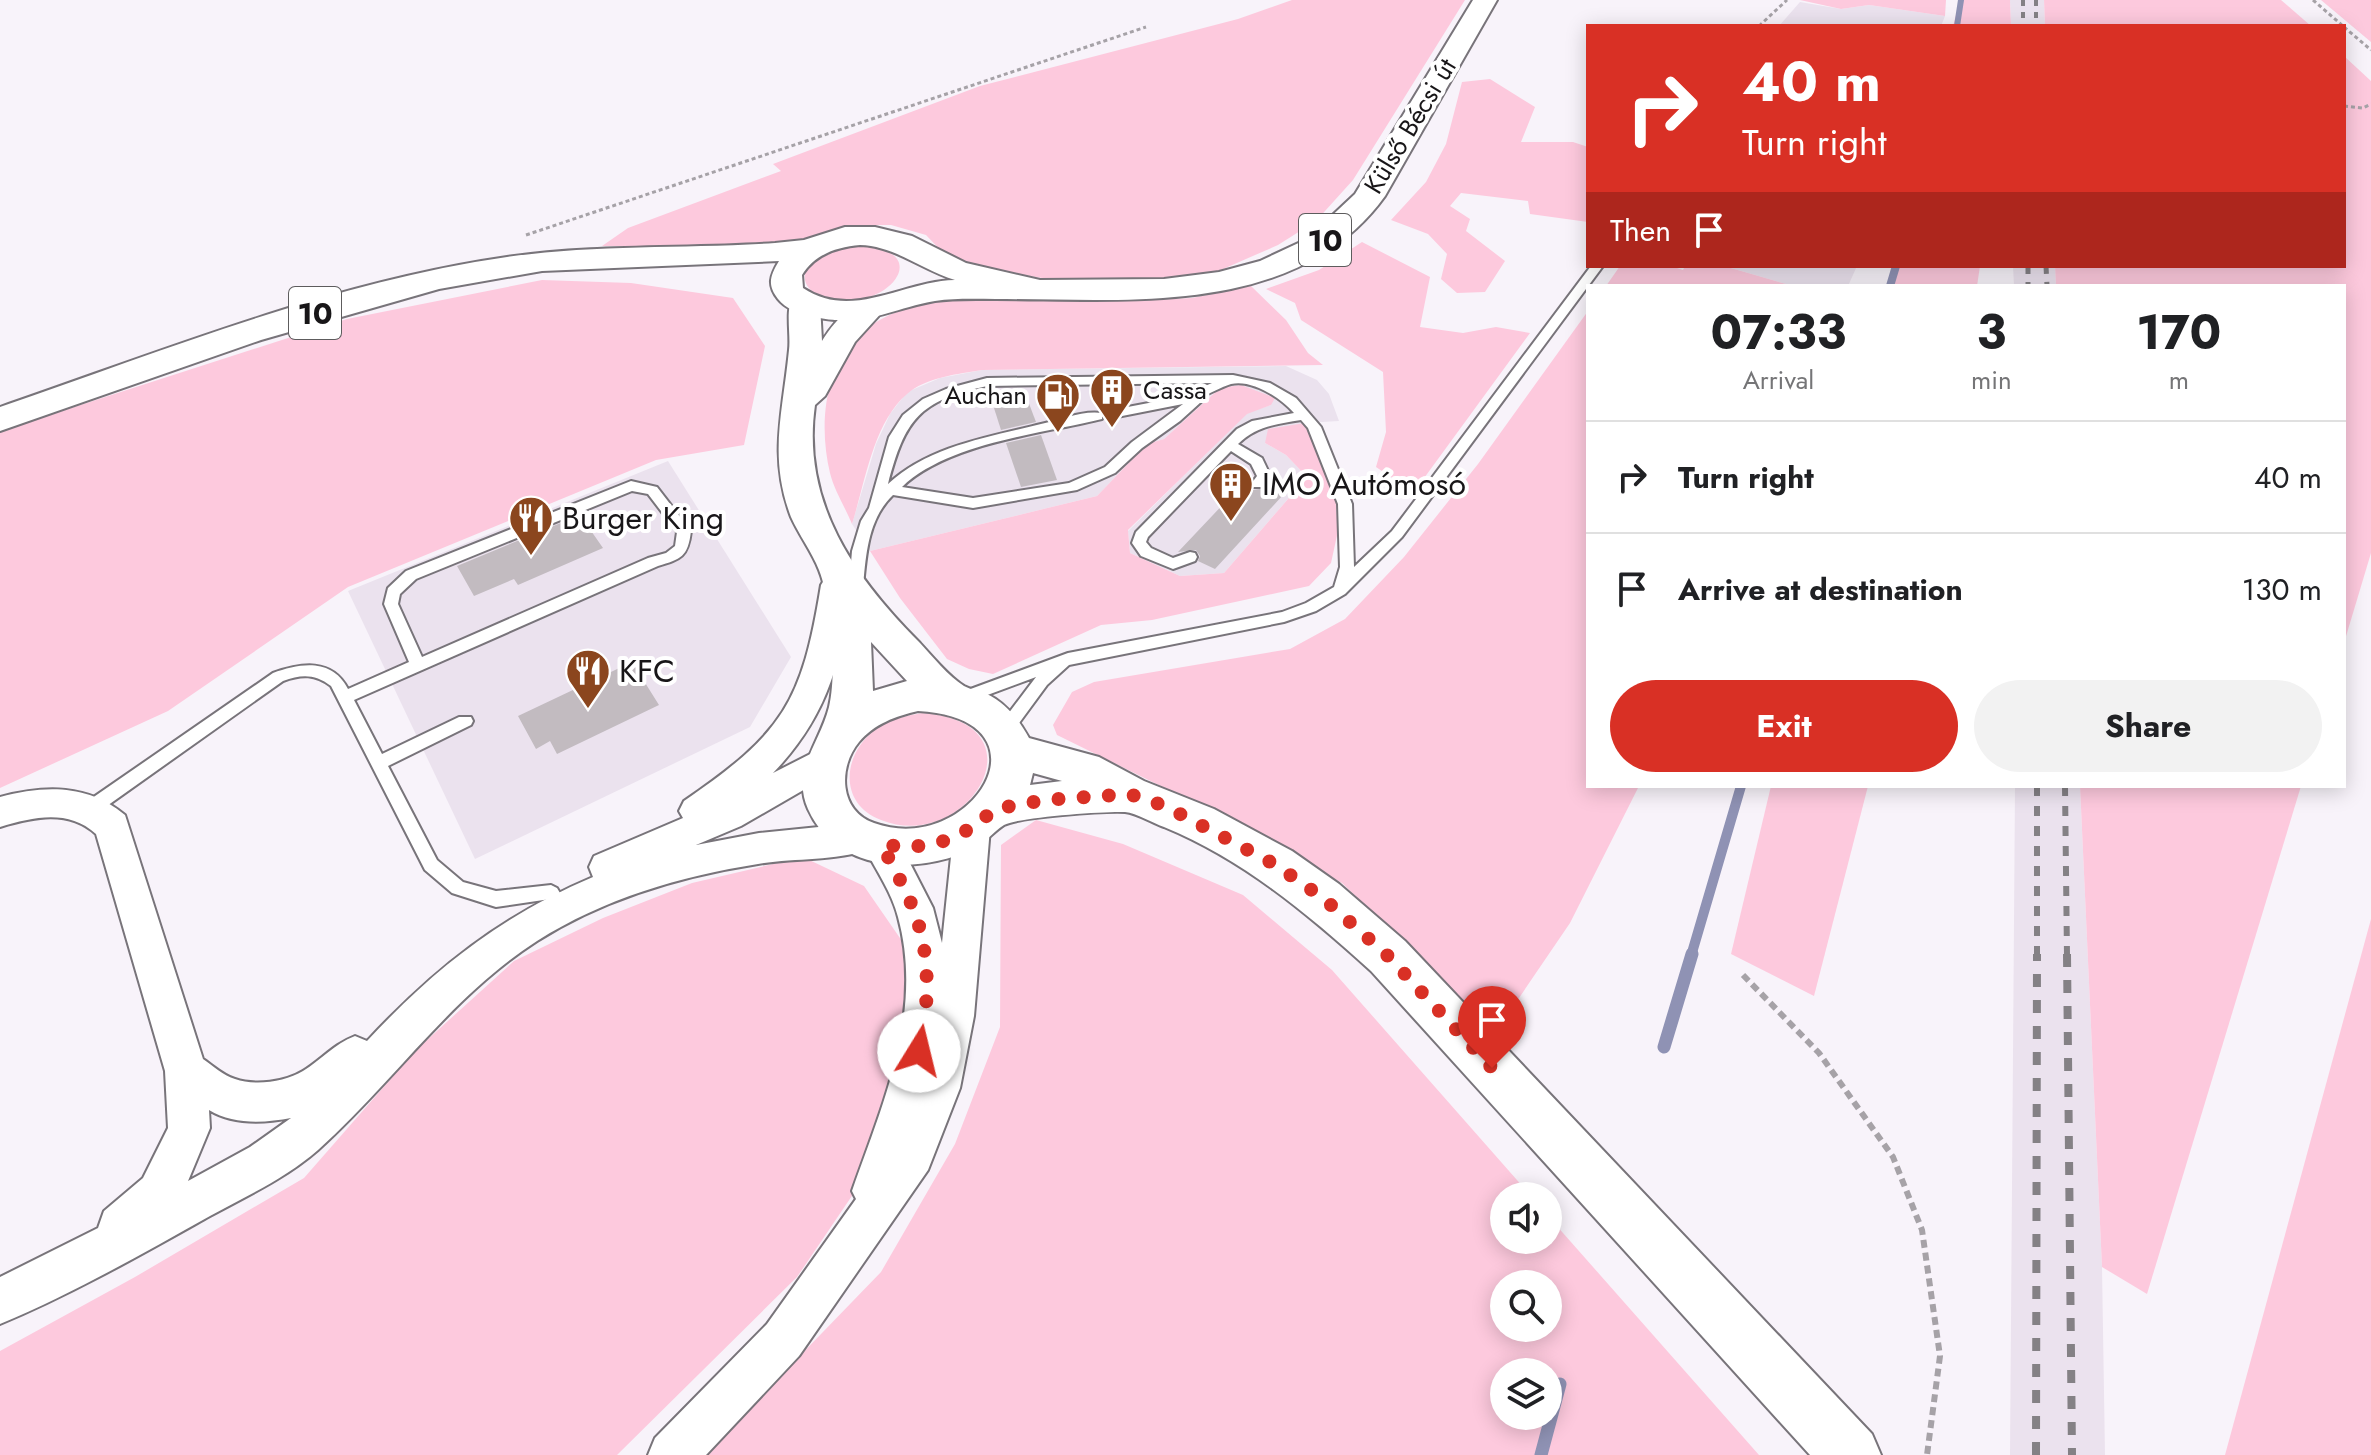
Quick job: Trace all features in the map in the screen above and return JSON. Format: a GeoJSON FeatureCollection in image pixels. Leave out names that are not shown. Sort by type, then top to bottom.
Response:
{"type":"FeatureCollection","features":[{"type":"Feature","properties":{"kind":"main road","name":"Külső Bécsi út"},"geometry":{"type":"LineString","coordinates":[[1044,291],[1148,290],[1212,282],[1263,270],[1329,238],[1356,213],[1374,190],[1485,0]]}},
{"type":"Feature","properties":{"kind":"main road","name":"10"},"geometry":{"type":"LineString","coordinates":[[0,420],[270,327],[433,280],[507,266],[773,254],[868,236],[902,243],[955,270],[1044,291]]}},
{"type":"Feature","properties":{"kind":"main road"},"geometry":{"type":"LineString","coordinates":[[795,294],[791,265],[813,248]]}},
{"type":"Feature","properties":{"kind":"main road"},"geometry":{"type":"LineString","coordinates":[[883,304],[912,288],[920,275],[920,262],[913,251]]}},
{"type":"Feature","properties":{"kind":"main road","name":"10"},"geometry":{"type":"LineString","coordinates":[[634,258],[731,269],[840,312],[950,290],[1044,291]]}},
{"type":"Feature","properties":{"kind":"street"},"geometry":{"type":"LineString","coordinates":[[672,1455],[783,1340],[913,1155],[939,1088],[954,1016],[983,818],[1011,781],[1009,741],[989,712],[954,697],[917,667],[848,585],[799,486],[794,451],[808,323],[795,294]]}},
{"type":"Feature","properties":{"kind":"street"},"geometry":{"type":"LineString","coordinates":[[796,418],[841,337],[883,304]]}},
{"type":"Feature","properties":{"kind":"street"},"geometry":{"type":"LineString","coordinates":[[848,585],[856,673],[823,784],[828,807],[841,825],[870,842],[916,915],[924,952],[927,993],[924,1030],[915,1072],[860,1233]]}},
{"type":"Feature","properties":{"kind":"street"},"geometry":{"type":"LineString","coordinates":[[623,860],[731,789],[785,739],[805,711],[824,663],[848,585]]}},
{"type":"Feature","properties":{"kind":"street"},"geometry":{"type":"LineString","coordinates":[[186,1071],[228,1099],[267,1102],[290,1098],[318,1085],[349,1061],[472,944],[551,893],[728,815],[834,746],[863,714],[889,701],[918,695],[954,697]]}},
{"type":"Feature","properties":{"kind":"street"},"geometry":{"type":"LineString","coordinates":[[1009,741],[1084,769],[1129,794],[1198,822],[1276,865],[1323,898],[1388,956],[1851,1455]]}},
{"type":"Feature","properties":{"kind":"street"},"geometry":{"type":"LineString","coordinates":[[0,1301],[60,1273],[283,1151],[315,1124],[416,1018],[483,957],[546,917],[602,891],[728,851],[797,841],[870,842],[913,847],[944,841],[983,818],[1045,800],[1129,794]]}},
{"type":"Feature","properties":{"kind":"street"},"geometry":{"type":"LineString","coordinates":[[0,812],[44,803],[84,804],[112,826],[186,1071],[189,1128],[158,1193],[60,1273]]}},
{"type":"Feature","properties":{"kind":"lane"},"geometry":{"type":"LineString","coordinates":[[954,697],[1068,659],[1284,617],[1311,607],[1340,590],[1397,534],[1596,268]]}},
{"type":"Feature","properties":{"kind":"lane"},"geometry":{"type":"LineString","coordinates":[[875,506],[901,428],[934,398],[958,388],[987,382],[1233,379],[1266,386],[1291,401],[1314,427],[1345,504],[1347,567],[1340,590]]}},
{"type":"Feature","properties":{"kind":"lane"},"geometry":{"type":"LineString","coordinates":[[1117,413],[1183,400],[1233,379]]}},
{"type":"Feature","properties":{"kind":"lane"},"geometry":{"type":"LineString","coordinates":[[890,490],[973,503],[1072,487],[1110,470],[1208,388]]}},
{"type":"Feature","properties":{"kind":"lane"},"geometry":{"type":"LineString","coordinates":[[1190,557],[1180,563],[1146,552],[1139,543],[1141,535],[1229,444],[1257,424],[1305,415]]}},
{"type":"Feature","properties":{"kind":"lane"},"geometry":{"type":"LineString","coordinates":[[848,585],[864,524],[875,506],[890,490],[933,459],[980,443],[1097,416]]}},
{"type":"Feature","properties":{"kind":"lane"},"geometry":{"type":"LineString","coordinates":[[1229,444],[1257,461],[1264,477],[1258,484]]}},
{"type":"Feature","properties":{"kind":"lane"},"geometry":{"type":"LineString","coordinates":[[345,697],[653,562],[671,557],[682,548],[684,531],[652,490],[631,486],[411,575],[393,592],[391,604],[418,665]]}},
{"type":"Feature","properties":{"kind":"lane"},"geometry":{"type":"LineString","coordinates":[[1009,741],[1042,681],[1068,659]]}},
{"type":"Feature","properties":{"kind":"lane"},"geometry":{"type":"LineString","coordinates":[[91,808],[278,677],[302,667],[323,669],[337,682],[431,865],[458,888],[496,899],[551,893]]}},
{"type":"Feature","properties":{"kind":"lane"},"geometry":{"type":"LineString","coordinates":[[378,763],[465,721]]}},
{"type":"Feature","properties":{"kind":"path"},"geometry":{"type":"LineString","coordinates":[[1761,24],[1787,0]]}},
{"type":"Feature","properties":{"kind":"path"},"geometry":{"type":"LineString","coordinates":[[2313,0],[2341,24]]}},
{"type":"Feature","properties":{"kind":"path"},"geometry":{"type":"LineString","coordinates":[[523,236],[1146,27]]}},
{"type":"Feature","properties":{"kind":"path"},"geometry":{"type":"LineString","coordinates":[[2346,29],[2371,50]]}},
{"type":"Feature","properties":{"kind":"path"},"geometry":{"type":"LineString","coordinates":[[2346,106],[2363,108],[2371,104]]}},
{"type":"Feature","properties":{"kind":"path"},"geometry":{"type":"LineString","coordinates":[[1743,975],[1819,1053],[1893,1157],[1922,1230],[1940,1356],[1927,1455]]}},
{"type":"Feature","properties":{"kind":"shaded area"},"geometry":{"type":"Polygon","coordinates":[[[1292,0],[1465,0],[1353,180],[1316,221],[1278,245],[1214,273],[1167,279],[1048,279],[976,267],[948,258],[926,235],[891,225],[847,225],[782,246],[602,246],[628,228],[781,171],[773,164],[980,86],[1238,19],[1292,0]]]}},
{"type":"Feature","properties":{"kind":"shaded area"},"geometry":{"type":"Polygon","coordinates":[[[1800,0],[1946,0],[1945,16],[1869,5],[1841,9],[1800,0]]]}},
{"type":"Feature","properties":{"kind":"shaded area"},"geometry":{"type":"Polygon","coordinates":[[[1960,0],[2010,0],[2011,24],[1954,24],[1960,0]]]}},
{"type":"Feature","properties":{"kind":"shaded area"},"geometry":{"type":"Polygon","coordinates":[[[2010,0],[2044,0],[2045,24],[2011,24],[2010,0]]]}},
{"type":"Feature","properties":{"kind":"shaded area"},"geometry":{"type":"Polygon","coordinates":[[[2044,0],[2281,0],[2309,24],[2045,24],[2044,0]]]}},
{"type":"Feature","properties":{"kind":"shaded area"},"geometry":{"type":"Polygon","coordinates":[[[2321,0],[2371,0],[2371,42],[2321,0]]]}},
{"type":"Feature","properties":{"kind":"shaded area"},"geometry":{"type":"Polygon","coordinates":[[[1800,2],[1841,9],[1869,5],[1945,16],[1942,24],[1781,24],[1800,2]]]}},
{"type":"Feature","properties":{"kind":"shaded area"},"geometry":{"type":"Polygon","coordinates":[[[2346,58],[2371,81],[2371,553],[2346,636],[2346,284],[2056,284],[2055,268],[2346,268],[2346,58]]]}},
{"type":"Feature","properties":{"kind":"shaded area"},"geometry":{"type":"Polygon","coordinates":[[[1490,79],[1535,107],[1521,142],[1573,142],[1586,146],[1586,222],[1530,214],[1528,201],[1461,193],[1450,206],[1470,219],[1466,231],[1505,261],[1485,292],[1457,293],[1441,279],[1447,254],[1428,234],[1391,220],[1426,182],[1446,144],[1462,82],[1490,79]]]}},
{"type":"Feature","properties":{"kind":"shaded area"},"geometry":{"type":"Polygon","coordinates":[[[1362,242],[1430,277],[1420,327],[1463,333],[1496,327],[1530,333],[1419,485],[1397,481],[1376,467],[1386,432],[1383,372],[1301,320],[1295,303],[1266,289],[1319,270],[1362,242]]]}},
{"type":"Feature","properties":{"kind":"shaded area"},"geometry":{"type":"Polygon","coordinates":[[[850,246],[878,248],[894,256],[900,266],[896,278],[885,289],[869,297],[849,301],[817,295],[805,279],[808,266],[824,253],[850,246]]]}},
{"type":"Feature","properties":{"kind":"shaded area"},"geometry":{"type":"Polygon","coordinates":[[[1619,268],[1731,268],[1786,284],[1607,284],[1619,268]]]}},
{"type":"Feature","properties":{"kind":"shaded area"},"geometry":{"type":"Polygon","coordinates":[[[1731,268],[1856,268],[1849,284],[1786,284],[1731,268]]]}},
{"type":"Feature","properties":{"kind":"shaded area"},"geometry":{"type":"Polygon","coordinates":[[[1896,268],[1980,268],[1977,284],[1892,284],[1896,268]]]}},
{"type":"Feature","properties":{"kind":"shaded area"},"geometry":{"type":"Polygon","coordinates":[[[2013,268],[2055,268],[2056,284],[2014,284],[2013,268]]]}},
{"type":"Feature","properties":{"kind":"shaded area"},"geometry":{"type":"Polygon","coordinates":[[[542,280],[631,283],[733,298],[765,346],[744,445],[656,460],[348,587],[168,711],[0,788],[0,431],[347,319],[542,280]]]}},
{"type":"Feature","properties":{"kind":"shaded area"},"geometry":{"type":"Polygon","coordinates":[[[1251,286],[1286,320],[1308,353],[1323,365],[982,370],[933,380],[907,394],[886,421],[872,454],[852,524],[830,473],[825,437],[827,399],[838,364],[848,348],[878,321],[944,297],[1130,301],[1192,298],[1251,286]]]}},
{"type":"Feature","properties":{"kind":"shaded area"},"geometry":{"type":"Polygon","coordinates":[[[1586,314],[1586,788],[1638,788],[1570,923],[1489,1042],[1398,937],[1342,883],[1244,827],[1057,735],[1053,725],[1072,692],[1094,682],[1290,649],[1345,619],[1404,557],[1478,464],[1586,314]]]}},
{"type":"Feature","properties":{"kind":"shaded area"},"geometry":{"type":"Polygon","coordinates":[[[1286,366],[1317,380],[1329,394],[1339,421],[1305,423],[1265,443],[1286,455],[1307,477],[1224,573],[1180,576],[1130,553],[1128,531],[1247,413],[1271,405],[1220,388],[1164,439],[1147,444],[1097,496],[870,551],[852,524],[876,444],[890,414],[907,392],[940,378],[982,370],[1286,366]]]}},
{"type":"Feature","properties":{"kind":"shaded area"},"geometry":{"type":"Polygon","coordinates":[[[1241,385],[1275,398],[1271,405],[1247,414],[1128,530],[1130,553],[1180,576],[1224,573],[1307,477],[1286,455],[1265,443],[1268,429],[1305,423],[1335,487],[1338,531],[1331,563],[1309,586],[1152,620],[1101,625],[993,674],[969,669],[947,659],[900,598],[870,551],[1097,496],[1147,444],[1164,439],[1220,388],[1241,385]]]}},
{"type":"Feature","properties":{"kind":"shaded area"},"geometry":{"type":"Polygon","coordinates":[[[668,461],[791,657],[750,727],[475,859],[348,591],[668,461]]]}},
{"type":"Feature","properties":{"kind":"shaded area"},"geometry":{"type":"Polygon","coordinates":[[[922,713],[960,722],[981,738],[987,760],[981,783],[965,804],[942,819],[913,826],[881,820],[857,802],[851,790],[851,764],[865,739],[876,729],[892,720],[922,713]]]}},
{"type":"Feature","properties":{"kind":"shaded area"},"geometry":{"type":"Polygon","coordinates":[[[1771,788],[1867,788],[1814,996],[1731,954],[1771,788]]]}},
{"type":"Feature","properties":{"kind":"shaded area"},"geometry":{"type":"Polygon","coordinates":[[[2015,788],[2080,788],[2102,1267],[2105,1455],[2010,1455],[2015,788]]]}},
{"type":"Feature","properties":{"kind":"shaded area"},"geometry":{"type":"Polygon","coordinates":[[[2080,788],[2300,788],[2147,1294],[2102,1267],[2080,788]]]}},
{"type":"Feature","properties":{"kind":"shaded area"},"geometry":{"type":"Polygon","coordinates":[[[1036,820],[1123,844],[1243,895],[1332,970],[1519,1182],[1490,1182],[1490,1254],[1562,1254],[1562,1232],[1759,1455],[704,1455],[881,1272],[955,1144],[1000,1027],[1001,845],[1036,820]]]}},
{"type":"Feature","properties":{"kind":"shaded area"},"geometry":{"type":"Polygon","coordinates":[[[803,857],[864,886],[902,941],[908,1003],[896,1094],[860,1184],[797,1277],[617,1455],[0,1455],[0,1351],[135,1277],[304,1178],[416,1050],[514,961],[603,918],[692,883],[803,857]]]}},
{"type":"Feature","properties":{"kind":"shaded area"},"geometry":{"type":"Polygon","coordinates":[[[2371,919],[2371,1455],[2225,1455],[2371,919]]]}},
{"type":"Feature","properties":{"kind":"building"},"geometry":{"type":"Polygon","coordinates":[[[1028,401],[1036,422],[1001,430],[994,408],[1028,401]]]}},
{"type":"Feature","properties":{"kind":"building"},"geometry":{"type":"Polygon","coordinates":[[[1041,435],[1057,480],[1021,487],[1006,443],[1041,435]]]}},
{"type":"Feature","properties":{"kind":"building","name":"IMO Autómosó"},"geometry":{"type":"Polygon","coordinates":[[[1247,479],[1253,490],[1266,488],[1283,495],[1215,569],[1198,561],[1200,556],[1196,550],[1178,552],[1247,479]]]}},
{"type":"Feature","properties":{"kind":"building","name":"Burger King"},"geometry":{"type":"Polygon","coordinates":[[[580,515],[603,548],[518,585],[514,579],[474,596],[457,566],[580,515]]]}},
{"type":"Feature","properties":{"kind":"building","name":"KFC"},"geometry":{"type":"Polygon","coordinates":[[[632,662],[659,705],[557,754],[550,741],[536,749],[518,716],[632,662]]]}},
{"type":"Feature","properties":{"kind":"waterway"},"geometry":{"type":"LineString","coordinates":[[1957,24],[1961,0]]}},
{"type":"Feature","properties":{"kind":"waterway"},"geometry":{"type":"LineString","coordinates":[[1891,284],[1895,268]]}},
{"type":"Feature","properties":{"kind":"waterway"},"geometry":{"type":"LineString","coordinates":[[1691,956],[1740,788]]}},
{"type":"Feature","properties":{"kind":"waterway"},"geometry":{"type":"LineString","coordinates":[[1664,1047],[1692,954]]}},
{"type":"Feature","properties":{"kind":"waterway"},"geometry":{"type":"LineString","coordinates":[[1541,1455],[1548,1430]]}},
{"type":"Feature","properties":{"kind":"railway"},"geometry":{"type":"LineString","coordinates":[[2023,0],[2023,24]]}},
{"type":"Feature","properties":{"kind":"railway"},"geometry":{"type":"LineString","coordinates":[[2036,0],[2036,24]]}},
{"type":"Feature","properties":{"kind":"railway"},"geometry":{"type":"LineString","coordinates":[[2028,268],[2028,284]]}},
{"type":"Feature","properties":{"kind":"railway"},"geometry":{"type":"LineString","coordinates":[[2046,268],[2047,284]]}},
{"type":"Feature","properties":{"kind":"railway"},"geometry":{"type":"LineString","coordinates":[[2037,788],[2037,954]]}},
{"type":"Feature","properties":{"kind":"railway"},"geometry":{"type":"LineString","coordinates":[[2065,788],[2067,956]]}},
{"type":"Feature","properties":{"kind":"railway"},"geometry":{"type":"LineString","coordinates":[[2036,1455],[2037,954]]}},
{"type":"Feature","properties":{"kind":"railway"},"geometry":{"type":"LineString","coordinates":[[2067,954],[2072,1455]]}},
{"type":"Feature","properties":{"kind":"place","name":"Cassa"},"geometry":{"type":"Point","coordinates":[1112,429]}},
{"type":"Feature","properties":{"kind":"place","name":"Auchan"},"geometry":{"type":"Point","coordinates":[1058,434]}},
{"type":"Feature","properties":{"kind":"place","name":"IMO Autómosó"},"geometry":{"type":"Point","coordinates":[1231,523]}},
{"type":"Feature","properties":{"kind":"place","name":"Burger King"},"geometry":{"type":"Point","coordinates":[531,557]}},
{"type":"Feature","properties":{"kind":"place","name":"KFC"},"geometry":{"type":"Point","coordinates":[588,710]}},
{"type":"Feature","properties":{"kind":"route"},"geometry":{"type":"LineString","coordinates":[[919,1051],[927,993],[924,952],[916,915],[882,845],[913,847],[944,841],[972,828],[995,809],[1045,800],[1129,794],[1165,806],[1198,822],[1276,865],[1323,898],[1388,956],[1492,1068]]}}]}
